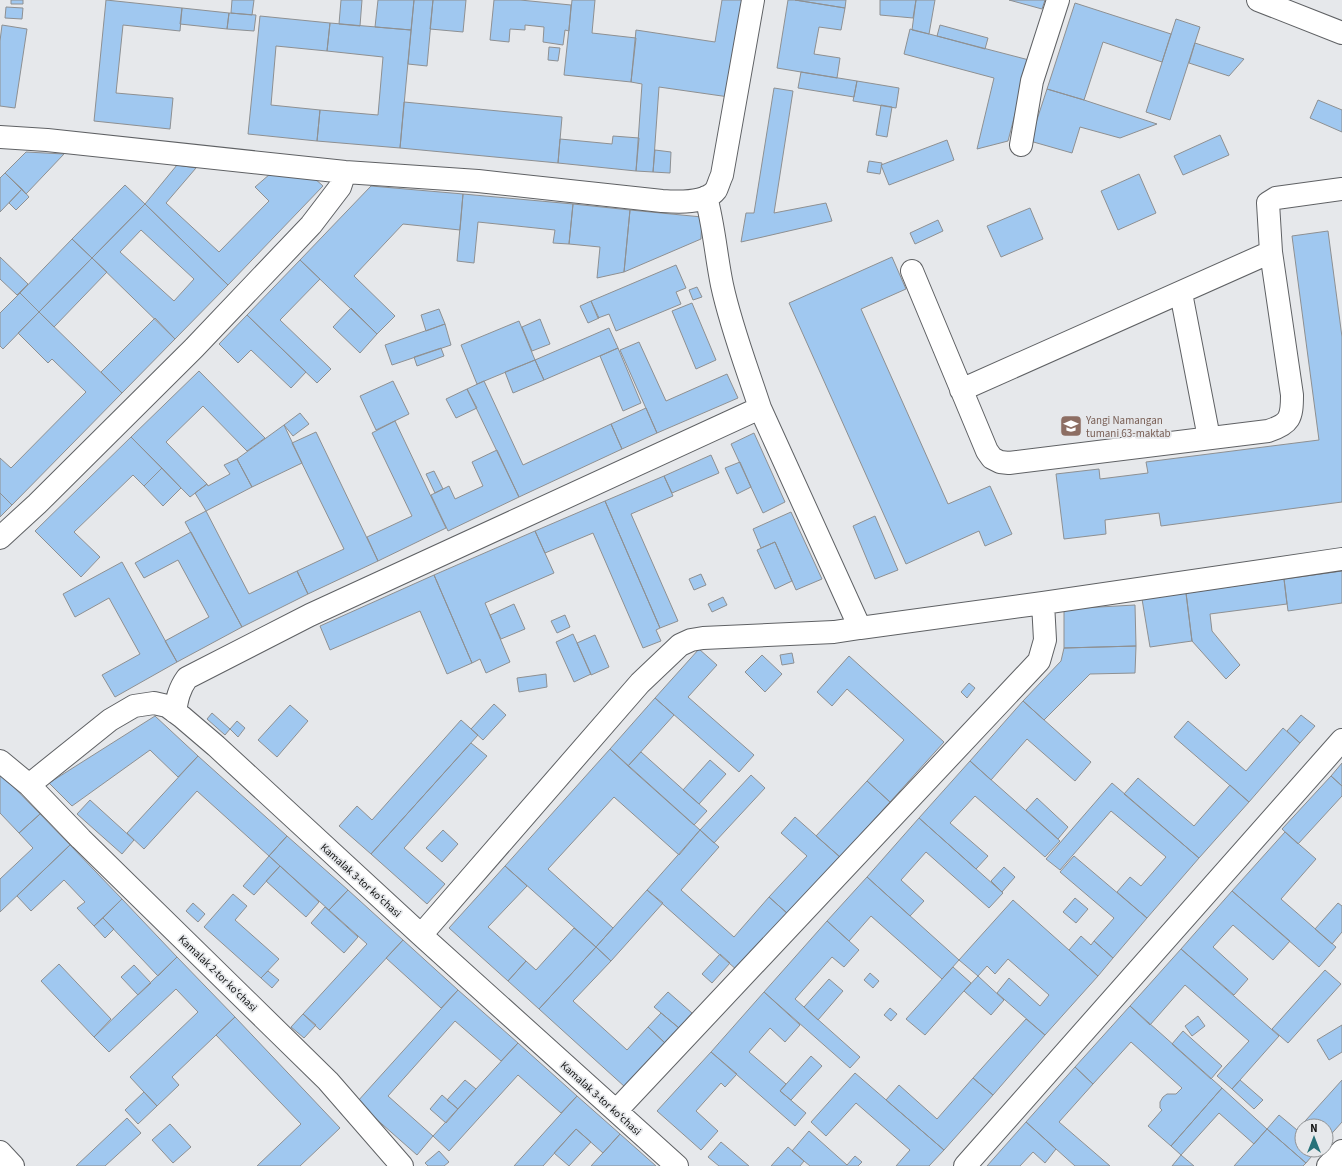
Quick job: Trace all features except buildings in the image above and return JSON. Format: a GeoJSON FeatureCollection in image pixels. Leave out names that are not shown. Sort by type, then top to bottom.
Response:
{"type":"FeatureCollection","features":[{"type":"Feature","properties":{"kind":"street"},"geometry":{"type":"LineString","coordinates":[[1,139],[47,140],[345,172],[478,181],[662,201],[689,202],[706,197],[716,190],[722,175],[753,0]]}},
{"type":"Feature","properties":{"kind":"street"},"geometry":{"type":"LineString","coordinates":[[1021,145],[1032,81],[1058,0]]}},
{"type":"Feature","properties":{"kind":"street"},"geometry":{"type":"LineString","coordinates":[[1258,0],[1342,33]]}},
{"type":"Feature","properties":{"kind":"street"},"geometry":{"type":"LineString","coordinates":[[0,538],[37,504],[194,348],[311,225],[340,187],[345,172]]}},
{"type":"Feature","properties":{"kind":"street"},"geometry":{"type":"LineString","coordinates":[[912,271],[987,451],[992,458],[1000,462],[1009,463],[1036,460],[1268,431],[1282,426],[1289,418],[1292,409],[1292,395],[1271,252],[1268,203],[1276,198],[1342,189]]}},
{"type":"Feature","properties":{"kind":"street"},"geometry":{"type":"LineString","coordinates":[[706,197],[714,230],[722,285],[731,321],[760,408],[860,628]]}},
{"type":"Feature","properties":{"kind":"street"},"geometry":{"type":"LineString","coordinates":[[961,390],[1271,252]]}},
{"type":"Feature","properties":{"kind":"street"},"geometry":{"type":"LineString","coordinates":[[1181,293],[1209,438]]}},
{"type":"Feature","properties":{"kind":"street"},"geometry":{"type":"LineString","coordinates":[[175,712],[178,693],[187,678],[310,615],[760,408]]}},
{"type":"Feature","properties":{"kind":"street"},"geometry":{"type":"LineString","coordinates":[[421,935],[640,683],[680,645],[691,640],[703,638],[834,632],[1342,559]]}},
{"type":"Feature","properties":{"kind":"street"},"geometry":{"type":"LineString","coordinates":[[616,1111],[1039,661],[1045,640],[1043,603]]}},
{"type":"Feature","properties":{"kind":"street","name":"Kamalak 3-tor koʻchasi"},"geometry":{"type":"LineString","coordinates":[[29,785],[110,720],[134,706],[154,703],[167,706],[222,752],[421,935],[678,1166]]}},
{"type":"Feature","properties":{"kind":"street"},"geometry":{"type":"LineString","coordinates":[[966,1166],[1342,740]]}},
{"type":"Feature","properties":{"kind":"street","name":"Kamalak 2-tor koʻchasi"},"geometry":{"type":"LineString","coordinates":[[0,761],[29,785],[81,839],[328,1081],[402,1166]]}},
{"type":"Feature","properties":{"kind":"street"},"geometry":{"type":"LineString","coordinates":[[1328,1166],[1342,1150]]}},
{"type":"Feature","properties":{"kind":"street"},"geometry":{"type":"LineString","coordinates":[[0,1152],[13,1166]]}},
{"type":"Feature","properties":{"kind":"place","name":"Yangi Namangan tumani 63-maktab"},"geometry":{"type":"Point","coordinates":[1071,426]}}]}
